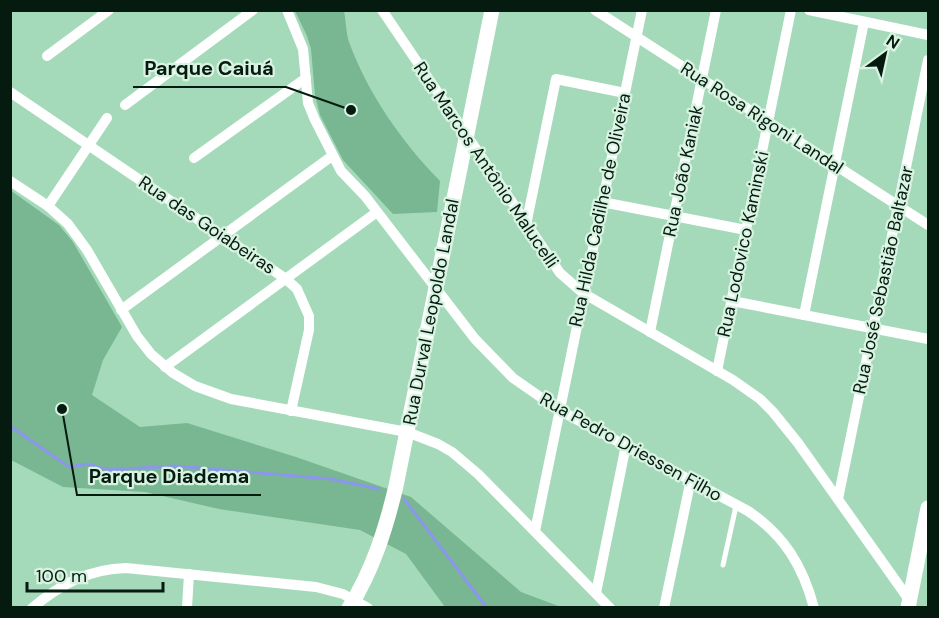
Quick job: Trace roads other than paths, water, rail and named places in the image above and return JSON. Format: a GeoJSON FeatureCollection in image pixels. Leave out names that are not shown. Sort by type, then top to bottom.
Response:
{"type":"FeatureCollection","features":[{"type":"Feature","properties":{"kind":"street"},"geometry":{"type":"LineString","coordinates":[[47,56],[109,10]]}},
{"type":"Feature","properties":{"kind":"street"},"geometry":{"type":"LineString","coordinates":[[124,105],[253,10]]}},
{"type":"Feature","properties":{"kind":"street","name":"Rua Pedro Driessen Filho"},"geometry":{"type":"LineString","coordinates":[[287,10],[303,49],[311,111],[333,156],[344,175],[377,212],[475,339],[499,365],[528,390],[559,410],[691,479],[764,521],[789,548],[805,579],[814,608]]}},
{"type":"Feature","properties":{"kind":"street","name":"Rua Marcos Antônio Malucelli"},"geometry":{"type":"LineString","coordinates":[[382,10],[560,273],[583,293],[747,390],[773,412],[791,433],[838,499],[909,604]]}},
{"type":"Feature","properties":{"kind":"street","name":"Rua Durval Leopoldo Landal"},"geometry":{"type":"LineString","coordinates":[[357,605],[386,524],[396,486],[492,10]]}},
{"type":"Feature","properties":{"kind":"street","name":"Rua Rosa Rigoni Landal"},"geometry":{"type":"LineString","coordinates":[[595,10],[928,225]]}},
{"type":"Feature","properties":{"kind":"street","name":"Rua Hilda Cadilhe de Oliveira"},"geometry":{"type":"LineString","coordinates":[[535,531],[642,10]]}},
{"type":"Feature","properties":{"kind":"street","name":"Rua João Kaniak"},"geometry":{"type":"LineString","coordinates":[[650,332],[716,10]]}},
{"type":"Feature","properties":{"kind":"street","name":"Rua Lodovico Kaminski"},"geometry":{"type":"LineString","coordinates":[[717,371],[791,10]]}},
{"type":"Feature","properties":{"kind":"street"},"geometry":{"type":"LineString","coordinates":[[809,10],[928,35]]}},
{"type":"Feature","properties":{"kind":"street"},"geometry":{"type":"LineString","coordinates":[[804,315],[864,22]]}},
{"type":"Feature","properties":{"kind":"street","name":"Rua José Sebastião Baltazar"},"geometry":{"type":"LineString","coordinates":[[838,499],[928,60]]}},
{"type":"Feature","properties":{"kind":"street"},"geometry":{"type":"LineString","coordinates":[[194,158],[306,78]]}},
{"type":"Feature","properties":{"kind":"street"},"geometry":{"type":"LineString","coordinates":[[526,225],[556,79],[625,93]]}},
{"type":"Feature","properties":{"kind":"street","name":"Rua das Goiabeiras"},"geometry":{"type":"LineString","coordinates":[[10,92],[286,279],[297,289],[309,316],[309,330],[291,411]]}},
{"type":"Feature","properties":{"kind":"street"},"geometry":{"type":"LineString","coordinates":[[48,206],[107,118]]}},
{"type":"Feature","properties":{"kind":"street"},"geometry":{"type":"LineString","coordinates":[[121,310],[333,156]]}},
{"type":"Feature","properties":{"kind":"street"},"geometry":{"type":"LineString","coordinates":[[10,181],[48,206],[77,235],[144,346],[165,367],[195,386],[221,396],[407,432],[438,444],[465,462],[610,608]]}},
{"type":"Feature","properties":{"kind":"street"},"geometry":{"type":"LineString","coordinates":[[602,202],[746,230]]}},
{"type":"Feature","properties":{"kind":"street"},"geometry":{"type":"LineString","coordinates":[[165,367],[377,212]]}},
{"type":"Feature","properties":{"kind":"street"},"geometry":{"type":"LineString","coordinates":[[732,301],[928,339]]}},
{"type":"Feature","properties":{"kind":"street"},"geometry":{"type":"LineString","coordinates":[[596,593],[626,445]]}},
{"type":"Feature","properties":{"kind":"street"},"geometry":{"type":"LineString","coordinates":[[664,608],[691,479]]}},
{"type":"Feature","properties":{"kind":"street"},"geometry":{"type":"LineString","coordinates":[[909,604],[928,508]]}},
{"type":"Feature","properties":{"kind":"street"},"geometry":{"type":"LineString","coordinates":[[32,608],[61,586],[87,574],[101,570],[126,568],[330,589],[357,605]]}},
{"type":"Feature","properties":{"kind":"street"},"geometry":{"type":"LineString","coordinates":[[187,608],[189,574]]}},
{"type":"Feature","properties":{"kind":"lane"},"geometry":{"type":"LineString","coordinates":[[723,565],[736,504]]}},
{"type":"Feature","properties":{"kind":"waterway"},"geometry":{"type":"LineString","coordinates":[[10,426],[69,467],[87,464],[107,470],[175,466],[331,479],[379,489]]}},
{"type":"Feature","properties":{"kind":"waterway"},"geometry":{"type":"LineString","coordinates":[[404,499],[487,608]]}},
{"type":"Feature","properties":{"kind":"place","name":"Parque Caiuá"},"geometry":{"type":"Point","coordinates":[351,110]}},
{"type":"Feature","properties":{"kind":"place","name":"Parque Diadema"},"geometry":{"type":"Point","coordinates":[62,409]}}]}
